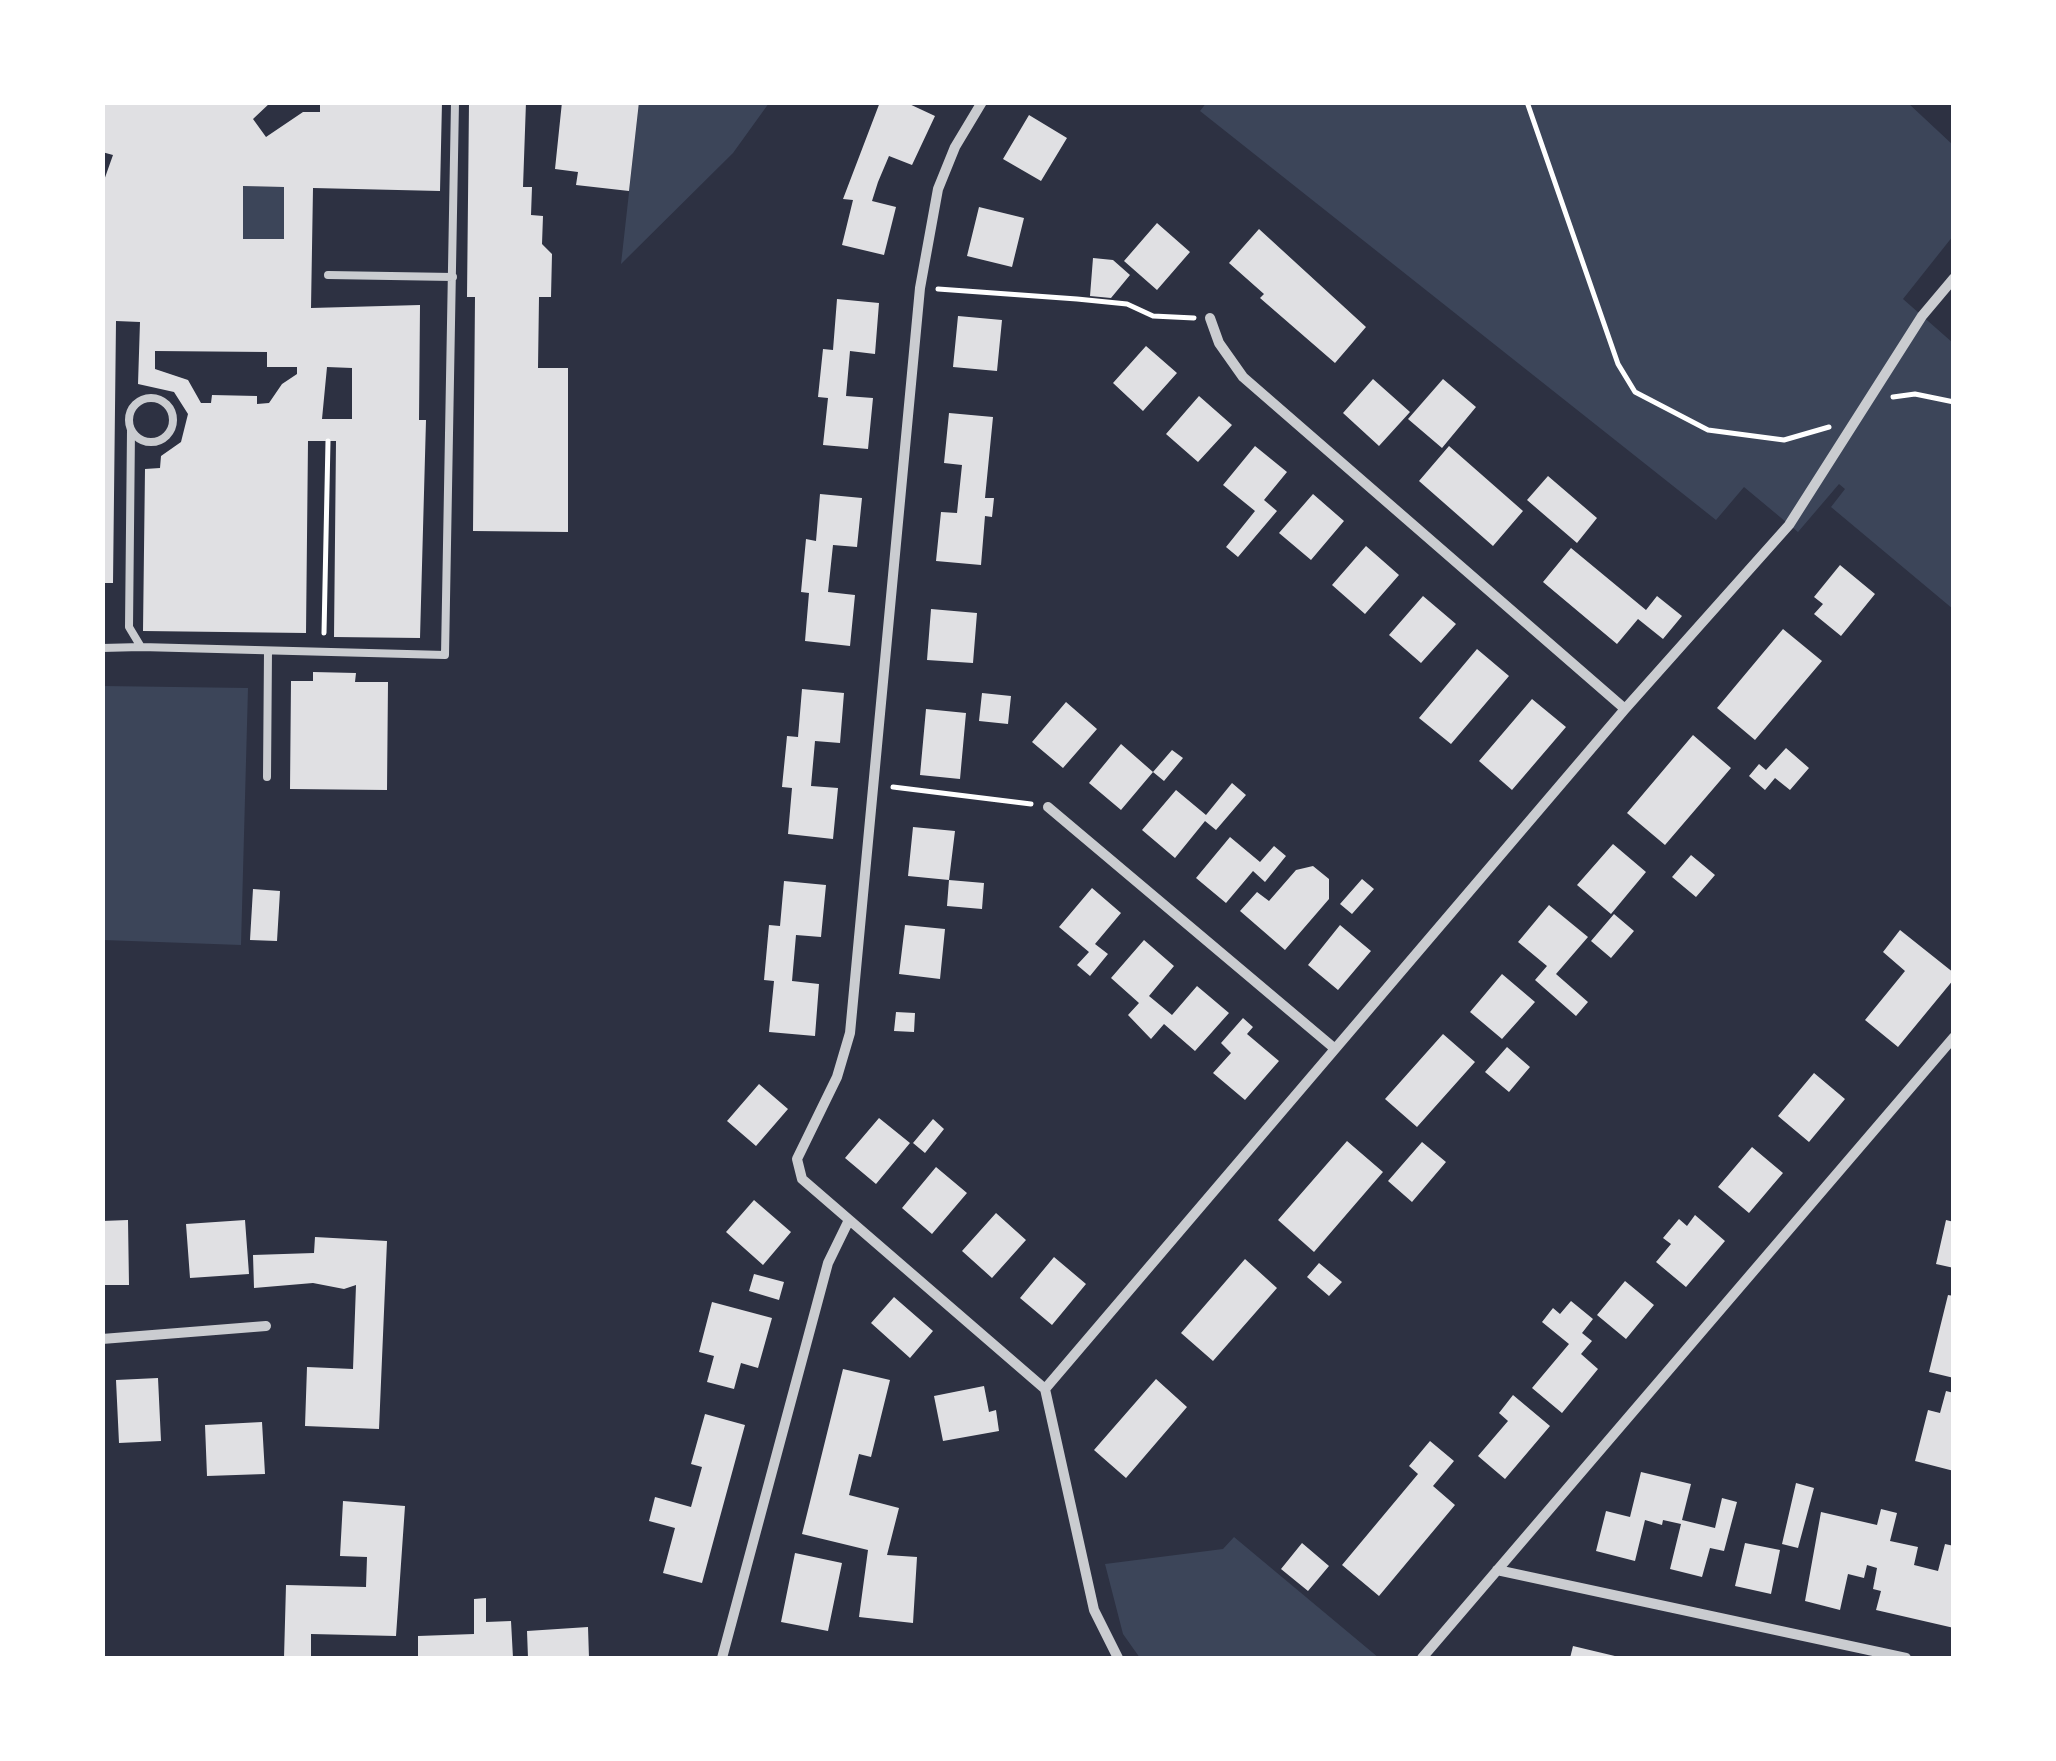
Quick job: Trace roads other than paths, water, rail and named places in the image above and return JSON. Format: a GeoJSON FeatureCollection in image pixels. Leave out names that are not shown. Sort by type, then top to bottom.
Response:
{"type":"FeatureCollection","features":[{"type":"Feature","properties":{"kind":"street"},"geometry":{"type":"LineString","coordinates":[[982,102],[955,147],[938,189],[920,288],[850,1033],[838,1077],[797,1159],[802,1180],[1045,1389],[1094,1610],[1118,1658]]}},
{"type":"Feature","properties":{"kind":"street"},"geometry":{"type":"LineString","coordinates":[[1045,1389],[1626,709],[1790,525],[1922,316],[1954,278]]}},
{"type":"Feature","properties":{"kind":"street"},"geometry":{"type":"LineString","coordinates":[[1210,318],[1219,343],[1243,377],[1626,709]]}},
{"type":"Feature","properties":{"kind":"street"},"geometry":{"type":"LineString","coordinates":[[1048,807],[1334,1048]]}},
{"type":"Feature","properties":{"kind":"street"},"geometry":{"type":"LineString","coordinates":[[1422,1658],[1954,1037]]}},
{"type":"Feature","properties":{"kind":"street"},"geometry":{"type":"LineString","coordinates":[[722,1658],[828,1263],[849,1220]]}},
{"type":"Feature","properties":{"kind":"street"},"geometry":{"type":"LineString","coordinates":[[102,1339],[266,1326]]}},
{"type":"Feature","properties":{"kind":"street"},"geometry":{"type":"LineString","coordinates":[[1497,1570],[1906,1658]]}},
{"type":"Feature","properties":{"kind":"lane"},"geometry":{"type":"LineString","coordinates":[[102,648],[445,655],[456,102]]}},
{"type":"Feature","properties":{"kind":"lane"},"geometry":{"type":"LineString","coordinates":[[328,275],[453,277]]}},
{"type":"Feature","properties":{"kind":"lane"},"geometry":{"type":"LineString","coordinates":[[130,462],[148,442],[161,439],[171,428],[172,414],[163,402],[149,398],[136,404],[129,416],[128,627],[141,647]]}},
{"type":"Feature","properties":{"kind":"lane"},"geometry":{"type":"LineString","coordinates":[[131,430],[148,442]]}},
{"type":"Feature","properties":{"kind":"lane"},"geometry":{"type":"LineString","coordinates":[[267,777],[268,650]]}}]}
